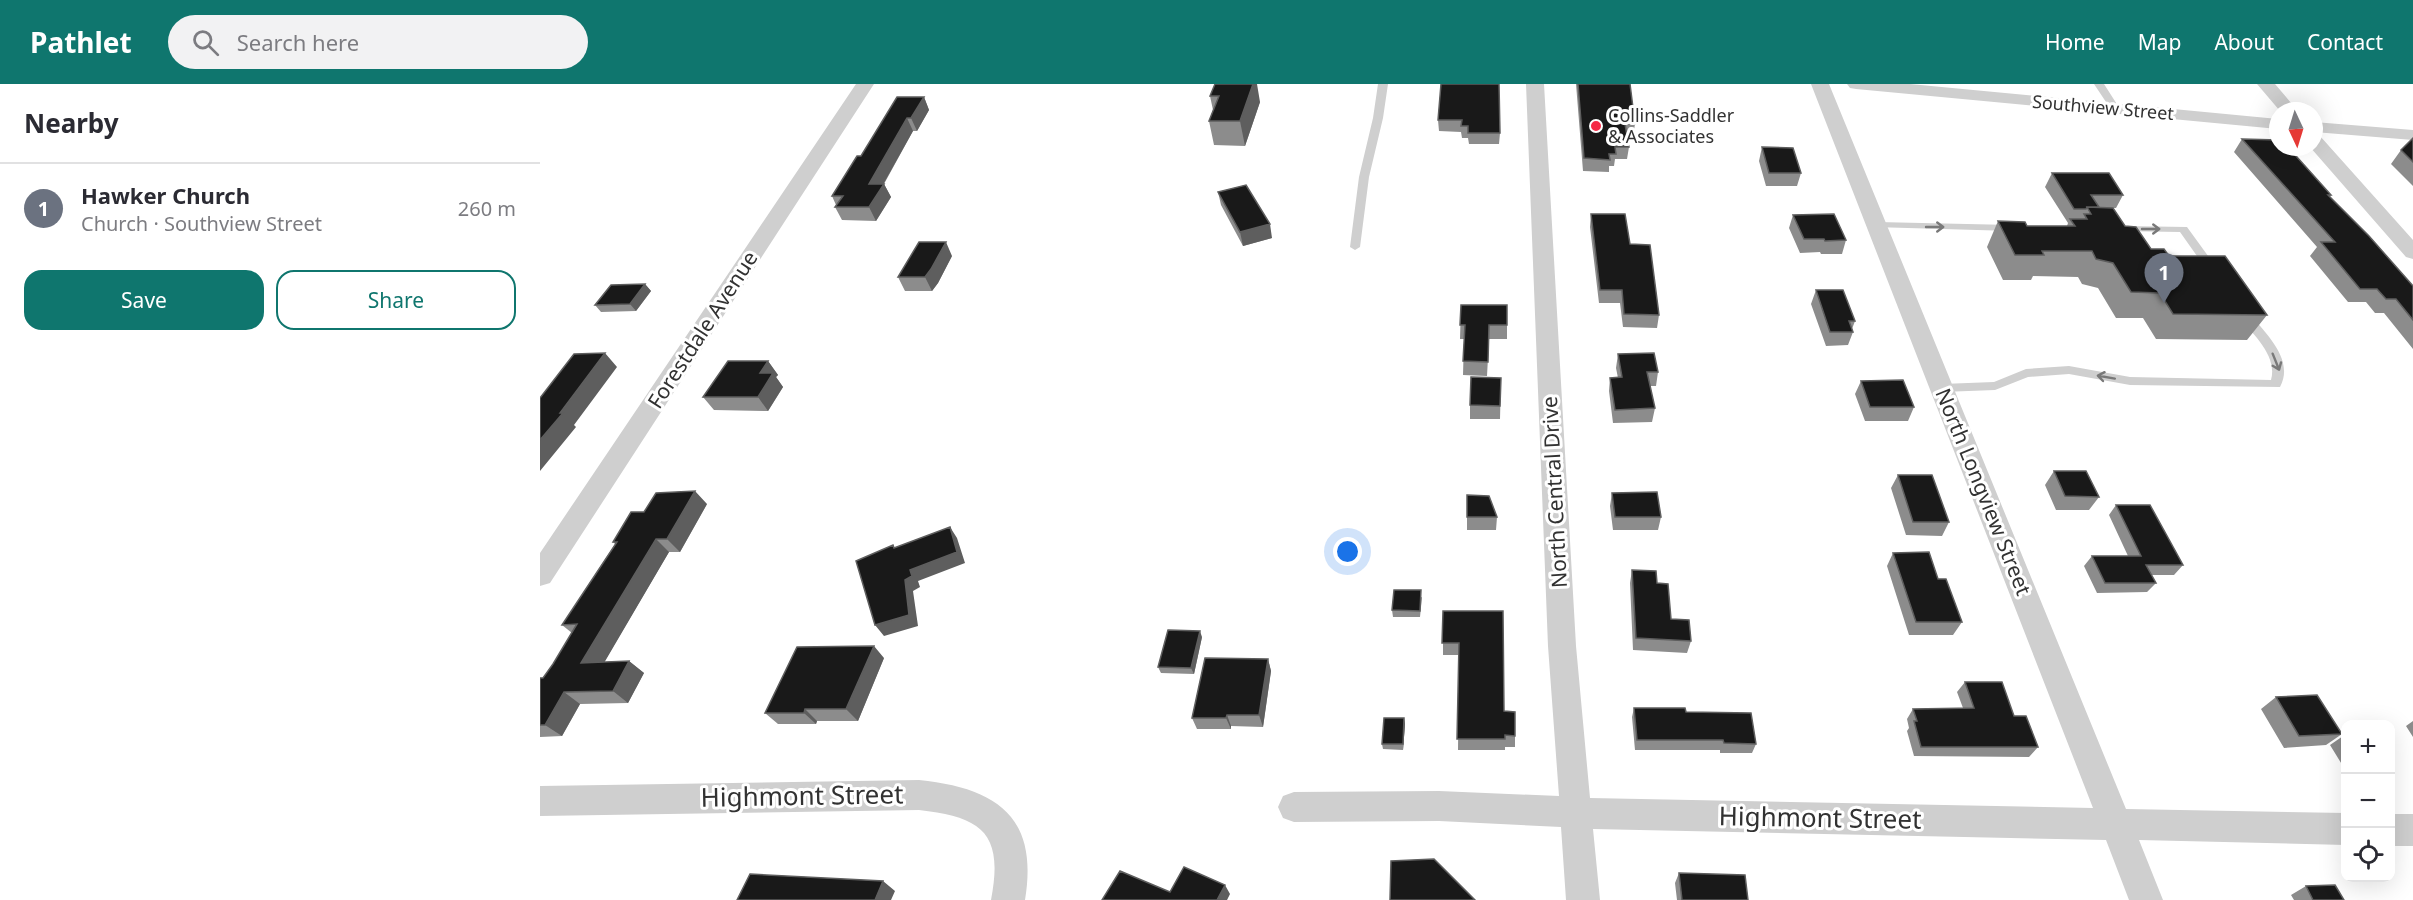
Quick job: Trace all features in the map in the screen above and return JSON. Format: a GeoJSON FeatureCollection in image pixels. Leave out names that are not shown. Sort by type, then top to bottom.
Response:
{"type":"FeatureCollection","features":[{"type":"Feature","properties":{"kind":"street","name":"Forestdale Avenue"},"geometry":{"type":"LineString","coordinates":[[540,575],[865,84]]}},
{"type":"Feature","properties":{"kind":"street","name":"North Central Drive"},"geometry":{"type":"LineString","coordinates":[[1534,84],[1546,280],[1562,646],[1583,900]]}},
{"type":"Feature","properties":{"kind":"street","name":"North Longview Street"},"geometry":{"type":"LineString","coordinates":[[1820,84],[2146,900]]}},
{"type":"Feature","properties":{"kind":"street","name":"Southview Street"},"geometry":{"type":"LineString","coordinates":[[1856,84],[1950,89],[2115,109],[2269,123]]}},
{"type":"Feature","properties":{"kind":"street"},"geometry":{"type":"LineString","coordinates":[[2266,84],[2281,102]]}},
{"type":"Feature","properties":{"kind":"street"},"geometry":{"type":"LineString","coordinates":[[2323,129],[2413,135]]}},
{"type":"Feature","properties":{"kind":"street"},"geometry":{"type":"LineString","coordinates":[[2323,150],[2413,253]]}},
{"type":"Feature","properties":{"kind":"street","name":"Highmont Street"},"geometry":{"type":"LineString","coordinates":[[540,801],[908,795],[946,798],[975,806],[998,826],[1010,850],[1010,890]]}},
{"type":"Feature","properties":{"kind":"street","name":"Highmont Street"},"geometry":{"type":"LineString","coordinates":[[1294,807],[1439,806],[1576,812],[2341,829]]}},
{"type":"Feature","properties":{"kind":"street"},"geometry":{"type":"LineString","coordinates":[[2395,830],[2413,830]]}},
{"type":"Feature","properties":{"kind":"lane"},"geometry":{"type":"LineString","coordinates":[[1355,247],[1364,177],[1378,118],[1383,84]]}},
{"type":"Feature","properties":{"kind":"lane"},"geometry":{"type":"LineString","coordinates":[[2099,84],[2115,109]]}},
{"type":"Feature","properties":{"kind":"lane"},"geometry":{"type":"LineString","coordinates":[[1877,225],[2019,228]]}},
{"type":"Feature","properties":{"kind":"lane"},"geometry":{"type":"LineString","coordinates":[[2113,229],[2183,229],[2217,277]]}},
{"type":"Feature","properties":{"kind":"lane"},"geometry":{"type":"LineString","coordinates":[[1942,388],[1995,386],[2026,373],[2069,370],[2130,381],[2276,384],[2281,375],[2278,360],[2237,305]]}},
{"type":"Feature","properties":{"kind":"building"},"geometry":{"type":"Polygon","coordinates":[[[1215,84],[1253,84],[1240,121],[1209,121],[1219,96],[1210,96],[1215,84]]]}},
{"type":"Feature","properties":{"kind":"building"},"geometry":{"type":"Polygon","coordinates":[[[1441,84],[1499,84],[1500,133],[1468,133],[1468,126],[1461,126],[1462,120],[1438,120],[1441,84]]]}},
{"type":"Feature","properties":{"kind":"building"},"geometry":{"type":"Polygon","coordinates":[[[1578,84],[1630,84],[1635,124],[1625,124],[1629,147],[1615,147],[1616,154],[1609,154],[1610,160],[1584,158],[1578,84]]]}},
{"type":"Feature","properties":{"kind":"building"},"geometry":{"type":"Polygon","coordinates":[[[897,97],[924,97],[911,118],[907,118],[869,184],[884,184],[869,207],[835,207],[843,196],[832,196],[857,156],[861,156],[897,97]]]}},
{"type":"Feature","properties":{"kind":"building"},"geometry":{"type":"Polygon","coordinates":[[[2413,138],[2413,162],[2401,150],[2413,138]]]}},
{"type":"Feature","properties":{"kind":"building"},"geometry":{"type":"Polygon","coordinates":[[[2242,139],[2269,140],[2269,156],[2296,156],[2331,195],[2328,195],[2369,236],[2413,286],[2413,320],[2396,299],[2386,299],[2377,289],[2360,289],[2321,242],[2335,242],[2242,139]]]}},
{"type":"Feature","properties":{"kind":"building"},"geometry":{"type":"Polygon","coordinates":[[[1762,147],[1793,148],[1801,173],[1769,173],[1762,147]]]}},
{"type":"Feature","properties":{"kind":"building"},"geometry":{"type":"Polygon","coordinates":[[[2052,173],[2109,173],[2123,195],[2091,195],[2099,207],[2074,209],[2052,173]]]}},
{"type":"Feature","properties":{"kind":"building"},"geometry":{"type":"Polygon","coordinates":[[[1246,185],[1270,224],[1240,232],[1218,192],[1246,185]]]}},
{"type":"Feature","properties":{"kind":"building"},"geometry":{"type":"Polygon","coordinates":[[[2087,207],[2113,208],[2125,226],[2136,227],[2151,249],[2164,249],[2169,256],[2225,256],[2267,315],[2173,314],[2160,293],[2131,292],[2113,263],[2096,259],[2092,251],[2042,251],[2044,255],[2015,255],[1998,221],[2025,222],[2027,226],[2075,226],[2070,219],[2087,219],[2084,214],[2091,214],[2087,207]]]}},
{"type":"Feature","properties":{"kind":"building"},"geometry":{"type":"Polygon","coordinates":[[[1591,214],[1625,214],[1630,244],[1650,245],[1659,315],[1624,314],[1622,290],[1600,290],[1591,214]]]}},
{"type":"Feature","properties":{"kind":"building"},"geometry":{"type":"Polygon","coordinates":[[[1834,214],[1846,240],[1804,239],[1793,215],[1834,214]]]}},
{"type":"Feature","properties":{"kind":"building"},"geometry":{"type":"Polygon","coordinates":[[[919,242],[946,242],[925,277],[898,277],[919,242]]]}},
{"type":"Feature","properties":{"kind":"building"},"geometry":{"type":"Polygon","coordinates":[[[645,284],[630,304],[595,305],[611,285],[645,284]]]}},
{"type":"Feature","properties":{"kind":"building"},"geometry":{"type":"Polygon","coordinates":[[[1816,290],[1843,290],[1855,321],[1849,321],[1853,332],[1830,332],[1816,290]]]}},
{"type":"Feature","properties":{"kind":"building"},"geometry":{"type":"Polygon","coordinates":[[[1461,305],[1507,305],[1507,325],[1489,325],[1488,362],[1463,361],[1465,325],[1460,325],[1461,305]]]}},
{"type":"Feature","properties":{"kind":"building"},"geometry":{"type":"Polygon","coordinates":[[[605,353],[560,413],[563,413],[540,440],[540,398],[574,354],[605,353]]]}},
{"type":"Feature","properties":{"kind":"building"},"geometry":{"type":"Polygon","coordinates":[[[1654,353],[1658,372],[1647,372],[1655,408],[1615,410],[1610,378],[1622,377],[1618,354],[1654,353]]]}},
{"type":"Feature","properties":{"kind":"building"},"geometry":{"type":"Polygon","coordinates":[[[728,361],[768,361],[760,373],[773,373],[758,397],[703,397],[728,361]]]}},
{"type":"Feature","properties":{"kind":"building"},"geometry":{"type":"Polygon","coordinates":[[[1471,377],[1501,378],[1500,406],[1470,405],[1471,377]]]}},
{"type":"Feature","properties":{"kind":"building"},"geometry":{"type":"Polygon","coordinates":[[[1903,380],[1914,407],[1870,407],[1861,381],[1903,380]]]}},
{"type":"Feature","properties":{"kind":"building"},"geometry":{"type":"Polygon","coordinates":[[[2054,471],[2086,471],[2099,497],[2065,496],[2054,471]]]}},
{"type":"Feature","properties":{"kind":"building"},"geometry":{"type":"Polygon","coordinates":[[[1898,475],[1932,475],[1949,522],[1913,522],[1898,475]]]}},
{"type":"Feature","properties":{"kind":"building"},"geometry":{"type":"Polygon","coordinates":[[[695,491],[667,539],[656,539],[581,663],[629,661],[613,691],[564,692],[545,725],[540,725],[540,678],[543,678],[553,664],[577,624],[562,625],[617,542],[613,542],[631,512],[644,512],[656,493],[695,491]]]}},
{"type":"Feature","properties":{"kind":"building"},"geometry":{"type":"Polygon","coordinates":[[[1657,492],[1661,517],[1615,517],[1612,493],[1657,492]]]}},
{"type":"Feature","properties":{"kind":"building"},"geometry":{"type":"Polygon","coordinates":[[[1467,495],[1489,496],[1497,517],[1467,517],[1467,495]]]}},
{"type":"Feature","properties":{"kind":"building"},"geometry":{"type":"Polygon","coordinates":[[[2116,505],[2150,505],[2183,565],[2146,565],[2156,583],[2105,583],[2092,556],[2141,556],[2116,505]]]}},
{"type":"Feature","properties":{"kind":"building"},"geometry":{"type":"Polygon","coordinates":[[[950,527],[957,552],[910,570],[912,576],[905,580],[909,615],[875,625],[856,561],[893,545],[894,548],[950,527]]]}},
{"type":"Feature","properties":{"kind":"building"},"geometry":{"type":"Polygon","coordinates":[[[1929,552],[1938,579],[1946,579],[1962,622],[1916,622],[1893,553],[1929,552]]]}},
{"type":"Feature","properties":{"kind":"building"},"geometry":{"type":"Polygon","coordinates":[[[1632,570],[1656,571],[1657,583],[1668,584],[1671,619],[1689,620],[1691,641],[1636,638],[1632,570]]]}},
{"type":"Feature","properties":{"kind":"building"},"geometry":{"type":"Polygon","coordinates":[[[1394,590],[1421,590],[1420,611],[1392,610],[1394,590]]]}},
{"type":"Feature","properties":{"kind":"building"},"geometry":{"type":"Polygon","coordinates":[[[1443,611],[1503,611],[1504,711],[1515,712],[1515,736],[1505,735],[1505,739],[1457,739],[1459,643],[1442,643],[1443,611]]]}},
{"type":"Feature","properties":{"kind":"building"},"geometry":{"type":"Polygon","coordinates":[[[1168,630],[1200,631],[1191,668],[1158,667],[1168,630]]]}},
{"type":"Feature","properties":{"kind":"building"},"geometry":{"type":"Polygon","coordinates":[[[874,646],[846,709],[805,709],[804,713],[765,713],[797,647],[874,646]]]}},
{"type":"Feature","properties":{"kind":"building"},"geometry":{"type":"Polygon","coordinates":[[[1205,658],[1268,659],[1259,715],[1192,718],[1205,658]]]}},
{"type":"Feature","properties":{"kind":"building"},"geometry":{"type":"Polygon","coordinates":[[[1965,682],[2002,682],[2014,716],[2026,716],[2038,747],[1921,747],[1913,709],[1974,708],[1965,682]]]}},
{"type":"Feature","properties":{"kind":"building"},"geometry":{"type":"Polygon","coordinates":[[[2317,695],[2341,734],[2299,736],[2276,697],[2317,695]]]}},
{"type":"Feature","properties":{"kind":"building"},"geometry":{"type":"Polygon","coordinates":[[[1634,708],[1685,708],[1686,712],[1751,713],[1756,744],[1724,743],[1723,740],[1637,740],[1634,708]]]}},
{"type":"Feature","properties":{"kind":"building"},"geometry":{"type":"Polygon","coordinates":[[[1384,718],[1404,718],[1403,744],[1382,744],[1384,718]]]}},
{"type":"Feature","properties":{"kind":"building"},"geometry":{"type":"Polygon","coordinates":[[[1434,859],[1475,900],[1390,900],[1391,861],[1434,859]]]}},
{"type":"Feature","properties":{"kind":"building"},"geometry":{"type":"Polygon","coordinates":[[[1184,867],[1225,885],[1217,900],[1102,900],[1120,871],[1170,892],[1184,867]]]}},
{"type":"Feature","properties":{"kind":"building"},"geometry":{"type":"Polygon","coordinates":[[[1679,873],[1745,875],[1748,900],[1682,900],[1679,873]]]}},
{"type":"Feature","properties":{"kind":"building"},"geometry":{"type":"Polygon","coordinates":[[[750,874],[883,881],[875,900],[737,900],[750,874]]]}},
{"type":"Feature","properties":{"kind":"building"},"geometry":{"type":"Polygon","coordinates":[[[2335,885],[2344,900],[2313,900],[2306,886],[2335,885]]]}},
{"type":"Feature","properties":{"kind":"place","name":"Collins-Saddler & Associates"},"geometry":{"type":"Point","coordinates":[1596,126]}},
{"type":"Feature","properties":{"kind":"place","name":"Hawker Church"},"geometry":{"type":"Point","coordinates":[2164,303]}}]}
